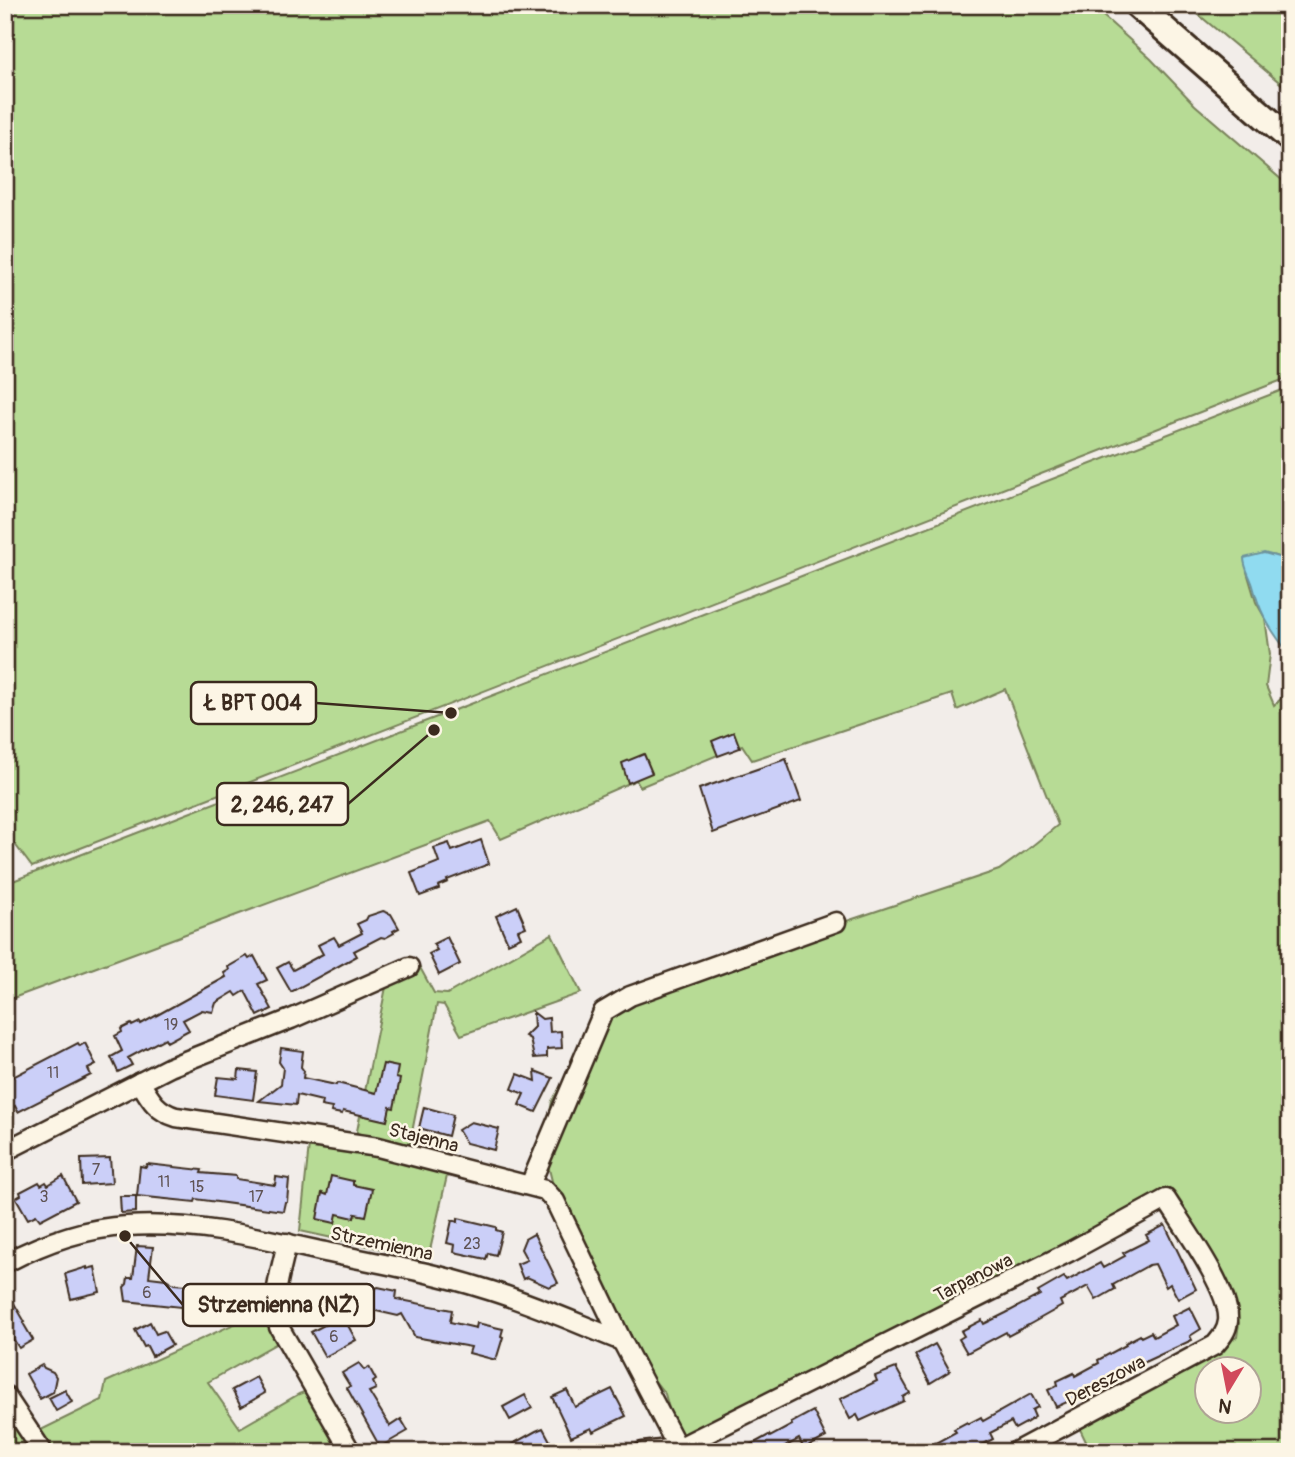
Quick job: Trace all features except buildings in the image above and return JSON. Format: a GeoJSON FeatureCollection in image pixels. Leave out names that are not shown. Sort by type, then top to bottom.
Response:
{"type":"FeatureCollection","features":[{"type":"Feature","properties":{"kind":"main road"},"geometry":{"type":"LineString","coordinates":[[1137,5],[1290,139]]}},
{"type":"Feature","properties":{"kind":"street"},"geometry":{"type":"LineString","coordinates":[[530,1185],[603,1012],[630,996],[836,922]]}},
{"type":"Feature","properties":{"kind":"street"},"geometry":{"type":"LineString","coordinates":[[5,1152],[170,1067],[409,968]]}},
{"type":"Feature","properties":{"kind":"street","name":"Stajenna"},"geometry":{"type":"LineString","coordinates":[[140,1082],[152,1104],[162,1113],[176,1117],[378,1147],[545,1190],[555,1201],[622,1341]]}},
{"type":"Feature","properties":{"kind":"street","name":"Tarpanowa"},"geometry":{"type":"LineString","coordinates":[[643,1452],[679,1450],[1069,1252],[1167,1199],[1214,1277],[1228,1309],[1228,1323],[1224,1335],[1215,1345]]}},
{"type":"Feature","properties":{"kind":"street","name":"Strzemienna"},"geometry":{"type":"LineString","coordinates":[[5,1263],[28,1251],[74,1234],[126,1226],[191,1228],[287,1243],[482,1288],[622,1341]]}},
{"type":"Feature","properties":{"kind":"street"},"geometry":{"type":"LineString","coordinates":[[287,1243],[275,1301],[275,1314],[279,1327],[351,1452]]}},
{"type":"Feature","properties":{"kind":"street"},"geometry":{"type":"LineString","coordinates":[[622,1341],[679,1450]]}},
{"type":"Feature","properties":{"kind":"street","name":"Dereszowa"},"geometry":{"type":"LineString","coordinates":[[1015,1452],[1215,1345]]}},
{"type":"Feature","properties":{"kind":"street"},"geometry":{"type":"LineString","coordinates":[[5,1395],[43,1452]]}},
{"type":"Feature","properties":{"kind":"green space"},"geometry":{"type":"Polygon","coordinates":[[[5,5],[1091,5],[1151,59],[1195,105],[1290,187],[1290,377],[32,867],[5,831],[5,5]]]}},
{"type":"Feature","properties":{"kind":"green space"},"geometry":{"type":"Polygon","coordinates":[[[1187,5],[1290,5],[1290,91],[1187,5]]]}},
{"type":"Feature","properties":{"kind":"green space"},"geometry":{"type":"Polygon","coordinates":[[[1290,387],[1290,550],[1282,558],[1272,555],[1247,572],[1256,602],[1265,618],[1270,654],[1266,686],[1274,705],[1290,691],[1290,1447],[1277,1452],[1091,1452],[1075,1419],[1194,1359],[1194,1426],[1264,1426],[1264,1356],[1199,1356],[1237,1337],[1239,1323],[1166,1200],[678,1441],[665,1394],[643,1366],[589,1263],[569,1210],[554,1189],[548,1165],[546,1135],[552,1101],[597,1025],[623,996],[999,870],[1058,825],[1005,689],[957,710],[952,694],[752,760],[742,745],[640,787],[636,780],[501,839],[490,821],[5,1001],[5,884],[1290,387]]]}},
{"type":"Feature","properties":{"kind":"green space"},"geometry":{"type":"Polygon","coordinates":[[[552,934],[581,993],[461,1035],[444,1005],[437,1004],[408,1153],[450,1163],[428,1259],[300,1231],[310,1136],[355,1141],[388,977],[417,962],[434,993],[447,994],[552,934]]]}},
{"type":"Feature","properties":{"kind":"green space"},"geometry":{"type":"Polygon","coordinates":[[[274,1306],[286,1338],[208,1382],[240,1428],[299,1394],[317,1387],[355,1452],[5,1452],[5,1387],[35,1433],[102,1400],[106,1382],[274,1306]]]}},
{"type":"Feature","properties":{"kind":"water"},"geometry":{"type":"Polygon","coordinates":[[[1264,553],[1282,558],[1290,566],[1288,647],[1284,647],[1265,618],[1245,565],[1244,558],[1264,553]]]}},
{"type":"Feature","properties":{"kind":"place","name":"Ł BPT 004"},"geometry":{"type":"Point","coordinates":[451,713]}},
{"type":"Feature","properties":{"kind":"place","name":"2, 246, 247"},"geometry":{"type":"Point","coordinates":[434,730]}},
{"type":"Feature","properties":{"kind":"place","name":"Strzemienna (NŻ)"},"geometry":{"type":"Point","coordinates":[125,1236]}}]}
